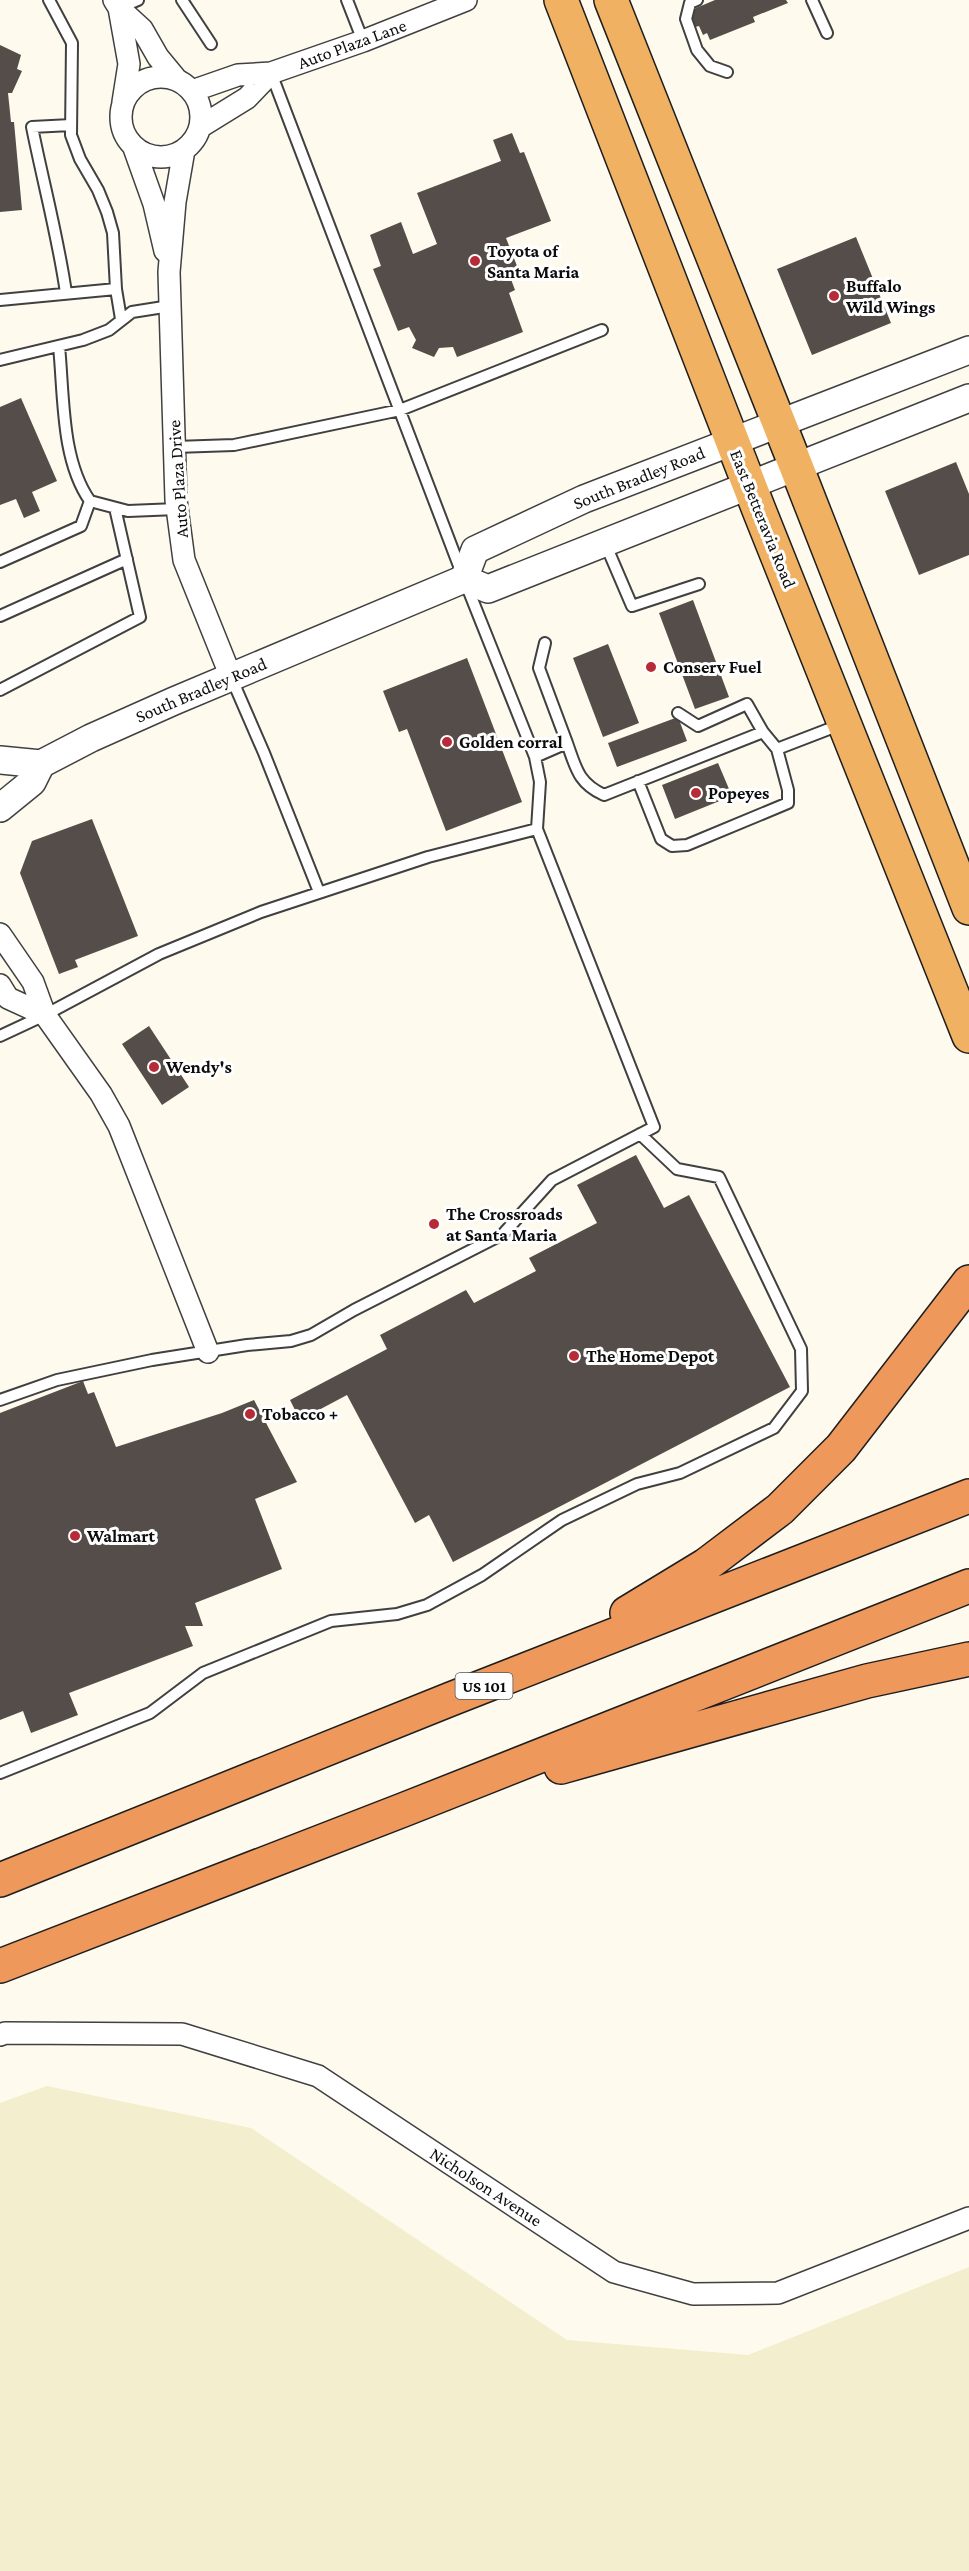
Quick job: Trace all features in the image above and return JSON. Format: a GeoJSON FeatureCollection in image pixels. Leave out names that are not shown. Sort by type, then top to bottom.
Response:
{"type":"FeatureCollection","features":[{"type":"Feature","properties":{"kind":"highway","name":"East Betteravia Road"},"geometry":{"type":"LineString","coordinates":[[561,0],[732,440],[969,1036]]}},
{"type":"Feature","properties":{"kind":"highway"},"geometry":{"type":"LineString","coordinates":[[611,0],[969,908]]}},
{"type":"Feature","properties":{"kind":"highway"},"geometry":{"type":"LineString","coordinates":[[451,1699],[605,1627],[706,1565],[780,1509],[841,1448],[969,1282]]}},
{"type":"Feature","properties":{"kind":"highway","name":"US 101"},"geometry":{"type":"LineString","coordinates":[[0,1880],[451,1699],[969,1496]]}},
{"type":"Feature","properties":{"kind":"highway"},"geometry":{"type":"LineString","coordinates":[[0,1966],[403,1810],[969,1586]]}},
{"type":"Feature","properties":{"kind":"highway"},"geometry":{"type":"LineString","coordinates":[[403,1810],[867,1681],[969,1659]]}},
{"type":"Feature","properties":{"kind":"street","name":"Auto Plaza Lane"},"geometry":{"type":"LineString","coordinates":[[185,86],[238,75],[271,73],[363,41],[466,0]]}},
{"type":"Feature","properties":{"kind":"street"},"geometry":{"type":"LineString","coordinates":[[124,3],[158,57],[185,86],[200,108],[200,127],[197,136],[184,150],[172,156],[159,157],[134,148],[122,128],[121,116],[129,64],[124,3]]}},
{"type":"Feature","properties":{"kind":"street","name":"Auto Plaza Lane"},"geometry":{"type":"LineString","coordinates":[[200,127],[247,98],[271,73]]}},
{"type":"Feature","properties":{"kind":"street"},"geometry":{"type":"LineString","coordinates":[[123,105],[128,95],[144,80],[166,77],[185,86]]}},
{"type":"Feature","properties":{"kind":"street","name":"Auto Plaza Drive"},"geometry":{"type":"LineString","coordinates":[[134,148],[154,204],[169,272]]}},
{"type":"Feature","properties":{"kind":"street","name":"Auto Plaza Drive"},"geometry":{"type":"LineString","coordinates":[[184,150],[175,202],[169,272],[177,509],[184,560],[231,677]]}},
{"type":"Feature","properties":{"kind":"street","name":"South Bradley Road"},"geometry":{"type":"LineString","coordinates":[[0,808],[32,782],[41,764],[91,738],[464,579],[475,550],[584,499],[969,350]]}},
{"type":"Feature","properties":{"kind":"street"},"geometry":{"type":"LineString","coordinates":[[464,579],[488,589],[969,398]]}},
{"type":"Feature","properties":{"kind":"street"},"geometry":{"type":"LineString","coordinates":[[0,760],[41,764]]}},
{"type":"Feature","properties":{"kind":"street"},"geometry":{"type":"LineString","coordinates":[[0,934],[33,982],[45,1015],[101,1094],[119,1126],[208,1352]]}},
{"type":"Feature","properties":{"kind":"street"},"geometry":{"type":"LineString","coordinates":[[0,985],[8,998],[45,1015]]}},
{"type":"Feature","properties":{"kind":"street","name":"Nicholson Avenue"},"geometry":{"type":"LineString","coordinates":[[0,2035],[5,2033],[182,2034],[318,2076],[614,2272],[693,2294],[777,2294],[969,2218]]}},
{"type":"Feature","properties":{"kind":"lane"},"geometry":{"type":"LineString","coordinates":[[49,0],[72,43],[71,135],[80,159],[98,190],[113,233],[116,289],[121,319]]}},
{"type":"Feature","properties":{"kind":"lane"},"geometry":{"type":"LineString","coordinates":[[182,0],[211,45]]}},
{"type":"Feature","properties":{"kind":"lane"},"geometry":{"type":"LineString","coordinates":[[347,0],[363,41]]}},
{"type":"Feature","properties":{"kind":"lane"},"geometry":{"type":"LineString","coordinates":[[697,0],[690,3],[686,19],[698,50],[710,66],[728,72]]}},
{"type":"Feature","properties":{"kind":"lane"},"geometry":{"type":"LineString","coordinates":[[812,0],[826,33]]}},
{"type":"Feature","properties":{"kind":"lane"},"geometry":{"type":"LineString","coordinates":[[0,1400],[57,1380],[208,1352],[291,1341],[311,1335],[354,1310],[503,1234],[552,1180],[654,1127],[537,830],[540,782],[535,757],[464,579],[271,73]]}},
{"type":"Feature","properties":{"kind":"lane"},"geometry":{"type":"LineString","coordinates":[[66,293],[60,250],[45,193],[32,127],[71,125]]}},
{"type":"Feature","properties":{"kind":"lane"},"geometry":{"type":"LineString","coordinates":[[0,300],[116,289]]}},
{"type":"Feature","properties":{"kind":"lane"},"geometry":{"type":"LineString","coordinates":[[0,360],[83,340],[109,330],[132,312],[170,306]]}},
{"type":"Feature","properties":{"kind":"lane"},"geometry":{"type":"LineString","coordinates":[[175,447],[234,445],[400,410],[602,330]]}},
{"type":"Feature","properties":{"kind":"lane"},"geometry":{"type":"LineString","coordinates":[[58,346],[70,460],[79,486],[90,501],[115,508],[128,511],[177,509]]}},
{"type":"Feature","properties":{"kind":"lane"},"geometry":{"type":"LineString","coordinates":[[0,562],[81,526],[90,501]]}},
{"type":"Feature","properties":{"kind":"lane"},"geometry":{"type":"LineString","coordinates":[[0,690],[140,617],[115,508]]}},
{"type":"Feature","properties":{"kind":"lane"},"geometry":{"type":"LineString","coordinates":[[605,542],[632,606],[699,584]]}},
{"type":"Feature","properties":{"kind":"lane"},"geometry":{"type":"LineString","coordinates":[[0,616],[127,559]]}},
{"type":"Feature","properties":{"kind":"lane"},"geometry":{"type":"LineString","coordinates":[[545,643],[539,668],[578,773],[588,787],[604,795],[763,732]]}},
{"type":"Feature","properties":{"kind":"lane"},"geometry":{"type":"LineString","coordinates":[[231,677],[319,892]]}},
{"type":"Feature","properties":{"kind":"lane"},"geometry":{"type":"LineString","coordinates":[[638,781],[661,839],[672,846],[687,845],[788,803],[788,790],[777,749],[763,732],[747,704],[698,726],[678,713]]}},
{"type":"Feature","properties":{"kind":"lane"},"geometry":{"type":"LineString","coordinates":[[777,749],[844,724]]}},
{"type":"Feature","properties":{"kind":"lane"},"geometry":{"type":"LineString","coordinates":[[535,757],[567,743]]}},
{"type":"Feature","properties":{"kind":"lane"},"geometry":{"type":"LineString","coordinates":[[0,1036],[45,1015],[159,954],[261,912],[428,857],[537,830]]}},
{"type":"Feature","properties":{"kind":"lane"},"geometry":{"type":"LineString","coordinates":[[0,1773],[150,1713],[203,1673],[331,1621],[397,1614],[427,1605],[482,1575],[562,1520],[637,1484],[680,1473],[774,1428],[802,1391],[801,1349],[719,1177],[677,1169],[640,1134]]}},
{"type":"Feature","properties":{"kind":"shaded area"},"geometry":{"type":"Polygon","coordinates":[[[47,2086],[251,2128],[567,2340],[748,2355],[969,2267],[969,2571],[0,2571],[0,2103],[47,2086]]]}},
{"type":"Feature","properties":{"kind":"building"},"geometry":{"type":"Polygon","coordinates":[[[715,0],[786,0],[788,3],[753,17],[755,22],[710,40],[707,33],[703,35],[699,26],[695,27],[689,11],[715,0]]]}},
{"type":"Feature","properties":{"kind":"building"},"geometry":{"type":"Polygon","coordinates":[[[0,45],[21,55],[17,69],[22,71],[12,93],[8,93],[11,122],[14,122],[22,210],[0,212],[0,45]]]}},
{"type":"Feature","properties":{"kind":"building"},"geometry":{"type":"Polygon","coordinates":[[[512,133],[520,153],[524,152],[551,221],[506,238],[519,271],[509,274],[515,290],[509,293],[523,332],[457,357],[453,347],[439,348],[434,357],[412,348],[416,340],[409,327],[398,331],[373,269],[381,266],[370,235],[401,222],[413,254],[437,244],[417,193],[501,161],[493,140],[512,133]]]}},
{"type":"Feature","properties":{"kind":"building","name":"Buffalo Wild Wings"},"geometry":{"type":"Polygon","coordinates":[[[856,237],[891,323],[812,355],[777,269],[856,237]]]}},
{"type":"Feature","properties":{"kind":"building"},"geometry":{"type":"Polygon","coordinates":[[[21,398],[57,481],[32,492],[40,511],[24,518],[16,499],[0,505],[0,407],[21,398]]]}},
{"type":"Feature","properties":{"kind":"building"},"geometry":{"type":"Polygon","coordinates":[[[956,462],[969,494],[969,555],[919,575],[885,491],[956,462]]]}},
{"type":"Feature","properties":{"kind":"building"},"geometry":{"type":"Polygon","coordinates":[[[693,600],[729,697],[695,709],[659,613],[693,600]]]}},
{"type":"Feature","properties":{"kind":"building"},"geometry":{"type":"Polygon","coordinates":[[[608,644],[639,723],[603,737],[573,658],[608,644]]]}},
{"type":"Feature","properties":{"kind":"building"},"geometry":{"type":"Polygon","coordinates":[[[467,658],[522,802],[446,831],[407,729],[399,732],[383,691],[467,658]]]}},
{"type":"Feature","properties":{"kind":"building"},"geometry":{"type":"Polygon","coordinates":[[[678,717],[687,741],[617,767],[608,743],[678,717]]]}},
{"type":"Feature","properties":{"kind":"building"},"geometry":{"type":"Polygon","coordinates":[[[718,763],[732,796],[675,819],[662,785],[718,763]]]}},
{"type":"Feature","properties":{"kind":"building"},"geometry":{"type":"Polygon","coordinates":[[[92,819],[138,936],[75,960],[78,967],[59,974],[20,873],[32,841],[92,819]]]}},
{"type":"Feature","properties":{"kind":"building"},"geometry":{"type":"Polygon","coordinates":[[[149,1026],[189,1087],[162,1105],[122,1044],[149,1026]]]}},
{"type":"Feature","properties":{"kind":"building","name":"The Home Depot"},"geometry":{"type":"Polygon","coordinates":[[[636,1155],[664,1208],[689,1195],[790,1387],[453,1562],[429,1515],[415,1523],[347,1395],[300,1420],[290,1400],[387,1349],[380,1335],[466,1290],[474,1303],[536,1271],[529,1258],[597,1223],[577,1185],[636,1155]]]}},
{"type":"Feature","properties":{"kind":"building","name":"Walmart"},"geometry":{"type":"Polygon","coordinates":[[[83,1381],[88,1394],[94,1392],[116,1447],[222,1413],[254,1400],[297,1482],[255,1499],[282,1569],[195,1603],[203,1626],[185,1626],[193,1646],[69,1693],[78,1715],[31,1733],[23,1711],[0,1720],[0,1413],[83,1381]]]}},
{"type":"Feature","properties":{"kind":"place","name":"Toyota of Santa Maria"},"geometry":{"type":"Point","coordinates":[475,261]}},
{"type":"Feature","properties":{"kind":"place","name":"Buffalo Wild Wings"},"geometry":{"type":"Point","coordinates":[834,296]}},
{"type":"Feature","properties":{"kind":"place","name":"Conserv Fuel"},"geometry":{"type":"Point","coordinates":[651,667]}},
{"type":"Feature","properties":{"kind":"place","name":"Golden corral"},"geometry":{"type":"Point","coordinates":[447,742]}},
{"type":"Feature","properties":{"kind":"place","name":"Popeyes"},"geometry":{"type":"Point","coordinates":[696,793]}},
{"type":"Feature","properties":{"kind":"place","name":"Wendy's"},"geometry":{"type":"Point","coordinates":[154,1067]}},
{"type":"Feature","properties":{"kind":"place","name":"The Crossroads at Santa Maria"},"geometry":{"type":"Point","coordinates":[434,1224]}},
{"type":"Feature","properties":{"kind":"place","name":"The Home Depot"},"geometry":{"type":"Point","coordinates":[574,1356]}},
{"type":"Feature","properties":{"kind":"place","name":"Tobacco +"},"geometry":{"type":"Point","coordinates":[250,1414]}},
{"type":"Feature","properties":{"kind":"place","name":"Walmart"},"geometry":{"type":"Point","coordinates":[75,1536]}}]}
